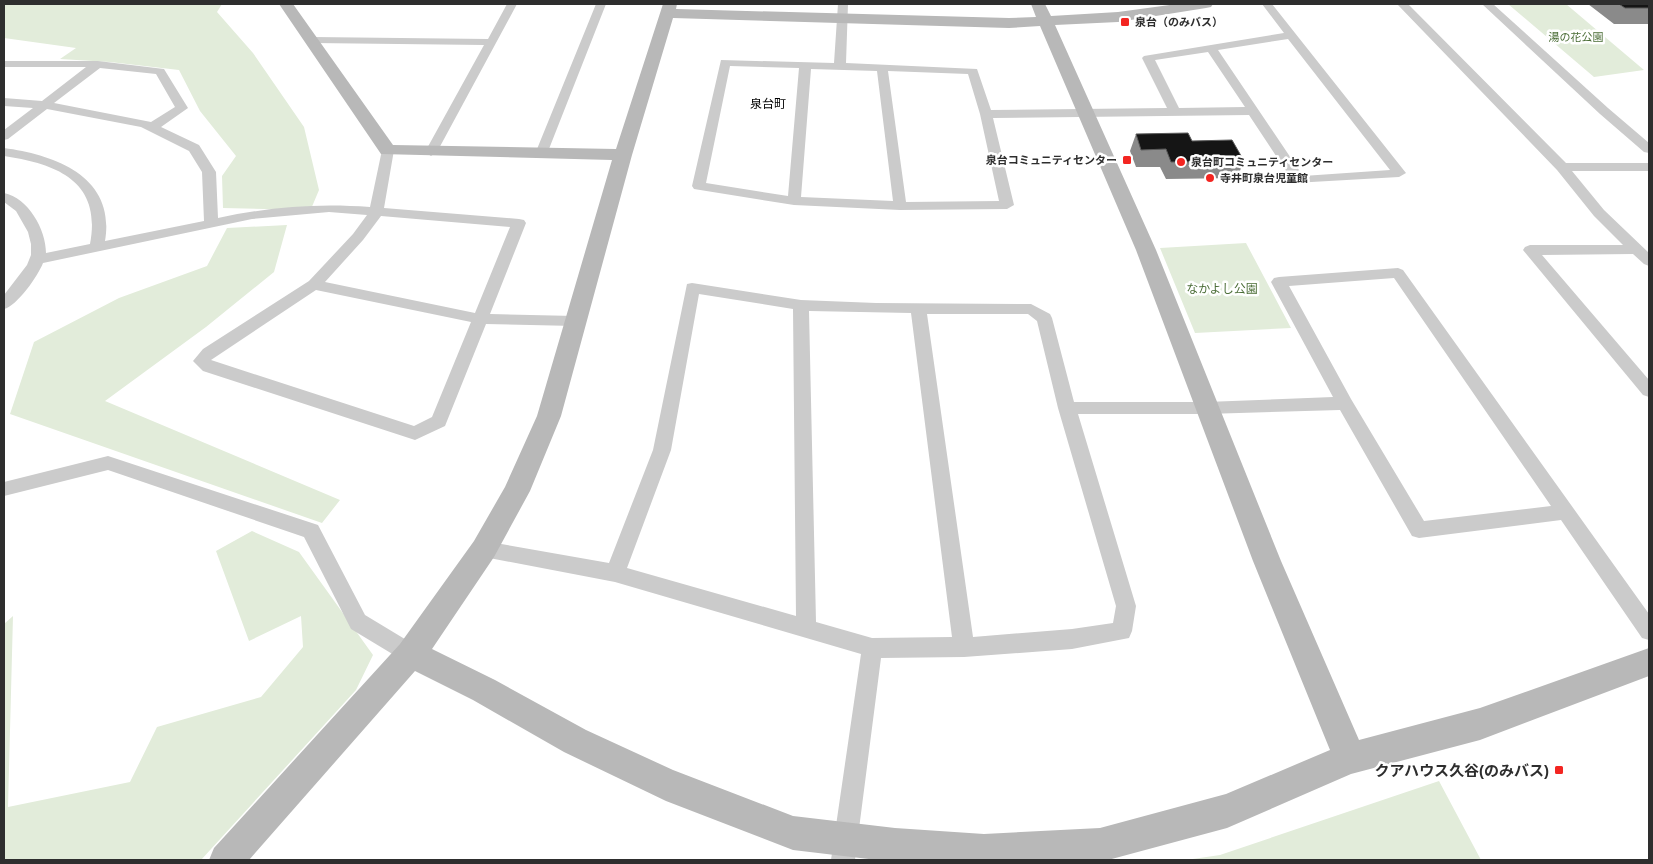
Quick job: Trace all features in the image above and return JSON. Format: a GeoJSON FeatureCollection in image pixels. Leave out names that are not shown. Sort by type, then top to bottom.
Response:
{"type":"FeatureCollection","features":[{"type":"Feature","properties":{"kind":"street"},"geometry":{"type":"LineString","coordinates":[[38,259],[252,216],[329,208],[376,214],[520,223],[439,421],[415,433],[209,367],[201,361],[209,353],[314,286],[376,214],[388,150],[313,40],[286,4]]}},
{"type":"Feature","properties":{"kind":"street"},"geometry":{"type":"LineString","coordinates":[[431,152],[512,4]]}},
{"type":"Feature","properties":{"kind":"street"},"geometry":{"type":"LineString","coordinates":[[541,154],[601,4]]}},
{"type":"Feature","properties":{"kind":"street"},"geometry":{"type":"LineString","coordinates":[[226,860],[411,654],[484,549],[517,492],[549,416],[623,155],[669,8],[843,11],[1008,23],[1041,12],[1118,17],[1206,4]]}},
{"type":"Feature","properties":{"kind":"street"},"geometry":{"type":"LineString","coordinates":[[1211,48],[1299,180],[1399,173],[1267,4]]}},
{"type":"Feature","properties":{"kind":"street"},"geometry":{"type":"LineString","coordinates":[[1402,4],[1562,167],[1599,213],[1649,262]]}},
{"type":"Feature","properties":{"kind":"street"},"geometry":{"type":"LineString","coordinates":[[1487,4],[1649,150]]}},
{"type":"Feature","properties":{"kind":"street"},"geometry":{"type":"LineString","coordinates":[[840,66],[843,11]]}},
{"type":"Feature","properties":{"kind":"street"},"geometry":{"type":"LineString","coordinates":[[1041,12],[1146,250],[1206,408],[1267,560],[1350,758]]}},
{"type":"Feature","properties":{"kind":"street"},"geometry":{"type":"LineString","coordinates":[[1174,111],[1148,58],[1291,35]]}},
{"type":"Feature","properties":{"kind":"street"},"geometry":{"type":"LineString","coordinates":[[313,40],[491,42]]}},
{"type":"Feature","properties":{"kind":"street"},"geometry":{"type":"LineString","coordinates":[[725,62],[806,66],[973,71],[986,114],[1007,206],[900,206],[794,201],[699,186],[725,62]]}},
{"type":"Feature","properties":{"kind":"street"},"geometry":{"type":"LineString","coordinates":[[4,64],[98,64],[160,71],[182,108],[150,128]]}},
{"type":"Feature","properties":{"kind":"street"},"geometry":{"type":"LineString","coordinates":[[4,136],[98,64]]}},
{"type":"Feature","properties":{"kind":"street"},"geometry":{"type":"LineString","coordinates":[[794,201],[806,66]]}},
{"type":"Feature","properties":{"kind":"street"},"geometry":{"type":"LineString","coordinates":[[882,68],[900,206]]}},
{"type":"Feature","properties":{"kind":"street"},"geometry":{"type":"LineString","coordinates":[[4,102],[44,105],[145,124],[194,148],[209,172],[211,224]]}},
{"type":"Feature","properties":{"kind":"street"},"geometry":{"type":"LineString","coordinates":[[986,114],[1252,111]]}},
{"type":"Feature","properties":{"kind":"street"},"geometry":{"type":"LineString","coordinates":[[388,150],[623,155]]}},
{"type":"Feature","properties":{"kind":"street"},"geometry":{"type":"LineString","coordinates":[[4,152],[48,163],[76,175],[93,194],[101,219],[97,247]]}},
{"type":"Feature","properties":{"kind":"street"},"geometry":{"type":"LineString","coordinates":[[1562,167],[1649,167]]}},
{"type":"Feature","properties":{"kind":"street"},"geometry":{"type":"LineString","coordinates":[[4,196],[20,205],[37,230],[40,248],[38,259],[31,274],[4,304]]}},
{"type":"Feature","properties":{"kind":"street"},"geometry":{"type":"LineString","coordinates":[[1637,249],[1530,250],[1649,391]]}},
{"type":"Feature","properties":{"kind":"street"},"geometry":{"type":"LineString","coordinates":[[1567,512],[1419,530],[1279,282],[1398,273],[1567,512],[1649,631]]}},
{"type":"Feature","properties":{"kind":"street"},"geometry":{"type":"LineString","coordinates":[[314,286],[480,319],[575,322]]}},
{"type":"Feature","properties":{"kind":"street"},"geometry":{"type":"LineString","coordinates":[[484,549],[615,573],[872,648],[964,647],[1072,639],[1122,631],[1126,606],[1067,408],[1044,318],[1031,309],[876,308],[801,304],[692,288],[662,450],[615,573]]}},
{"type":"Feature","properties":{"kind":"street"},"geometry":{"type":"LineString","coordinates":[[801,304],[806,630]]}},
{"type":"Feature","properties":{"kind":"street"},"geometry":{"type":"LineString","coordinates":[[918,307],[964,647]]}},
{"type":"Feature","properties":{"kind":"street"},"geometry":{"type":"LineString","coordinates":[[1067,408],[1206,408],[1346,403]]}},
{"type":"Feature","properties":{"kind":"street"},"geometry":{"type":"LineString","coordinates":[[4,489],[108,463],[311,531],[358,622],[411,654],[484,690],[576,741],[666,784],[793,833],[845,850],[895,845],[984,851],[1100,845],[1227,811],[1350,758],[1480,724],[1649,662]]}},
{"type":"Feature","properties":{"kind":"street"},"geometry":{"type":"LineString","coordinates":[[845,850],[872,648]]}},
{"type":"Feature","properties":{"kind":"green space"},"geometry":{"type":"Polygon","coordinates":[[[4,4],[222,4],[217,12],[253,53],[304,127],[319,190],[311,209],[223,208],[222,176],[236,156],[200,111],[179,70],[110,62],[60,59],[76,48],[4,38],[4,4]]]}},
{"type":"Feature","properties":{"kind":"green space","name":"湯の花公園"},"geometry":{"type":"Polygon","coordinates":[[[1508,4],[1566,4],[1644,70],[1594,77],[1508,4]]]}},
{"type":"Feature","properties":{"kind":"green space"},"geometry":{"type":"Polygon","coordinates":[[[287,225],[274,272],[206,327],[105,401],[340,500],[322,523],[10,414],[34,342],[119,298],[207,266],[227,228],[287,225]]]}},
{"type":"Feature","properties":{"kind":"green space","name":"なかよし公園"},"geometry":{"type":"Polygon","coordinates":[[[1246,243],[1291,328],[1195,333],[1160,248],[1246,243]]]}},
{"type":"Feature","properties":{"kind":"green space"},"geometry":{"type":"Polygon","coordinates":[[[252,531],[299,552],[373,655],[356,690],[201,860],[4,860],[4,624],[13,616],[8,807],[130,782],[157,727],[261,697],[303,647],[301,616],[249,641],[216,551],[252,531]]]}},
{"type":"Feature","properties":{"kind":"green space"},"geometry":{"type":"Polygon","coordinates":[[[1439,781],[1481,860],[1186,860],[1220,855],[1439,781]]]}},
{"type":"Feature","properties":{"kind":"building"},"geometry":{"type":"Polygon","coordinates":[[[1619,4],[1649,4],[1649,8],[1625,8],[1619,4]]]}},
{"type":"Feature","properties":{"kind":"building"},"geometry":{"type":"Polygon","coordinates":[[[1188,133],[1192,141],[1232,140],[1244,161],[1171,162],[1166,149],[1141,150],[1136,134],[1188,133]]]}},
{"type":"Feature","properties":{"kind":"place","name":"泉台（のみバス）"},"geometry":{"type":"Point","coordinates":[1125,22]}},
{"type":"Feature","properties":{"kind":"place","name":"泉台コミュニティセンター"},"geometry":{"type":"Point","coordinates":[1127,160]}},
{"type":"Feature","properties":{"kind":"place","name":"泉台町コミュニティセンター"},"geometry":{"type":"Point","coordinates":[1181,162]}},
{"type":"Feature","properties":{"kind":"place","name":"寺井町泉台児童館"},"geometry":{"type":"Point","coordinates":[1210,178]}},
{"type":"Feature","properties":{"kind":"place","name":"クアハウス久谷(のみバス)"},"geometry":{"type":"Point","coordinates":[1559,770]}},
{"type":"Feature","properties":{"kind":"district","name":"泉台町"},"geometry":{"type":"Point","coordinates":[768,104]}}]}
